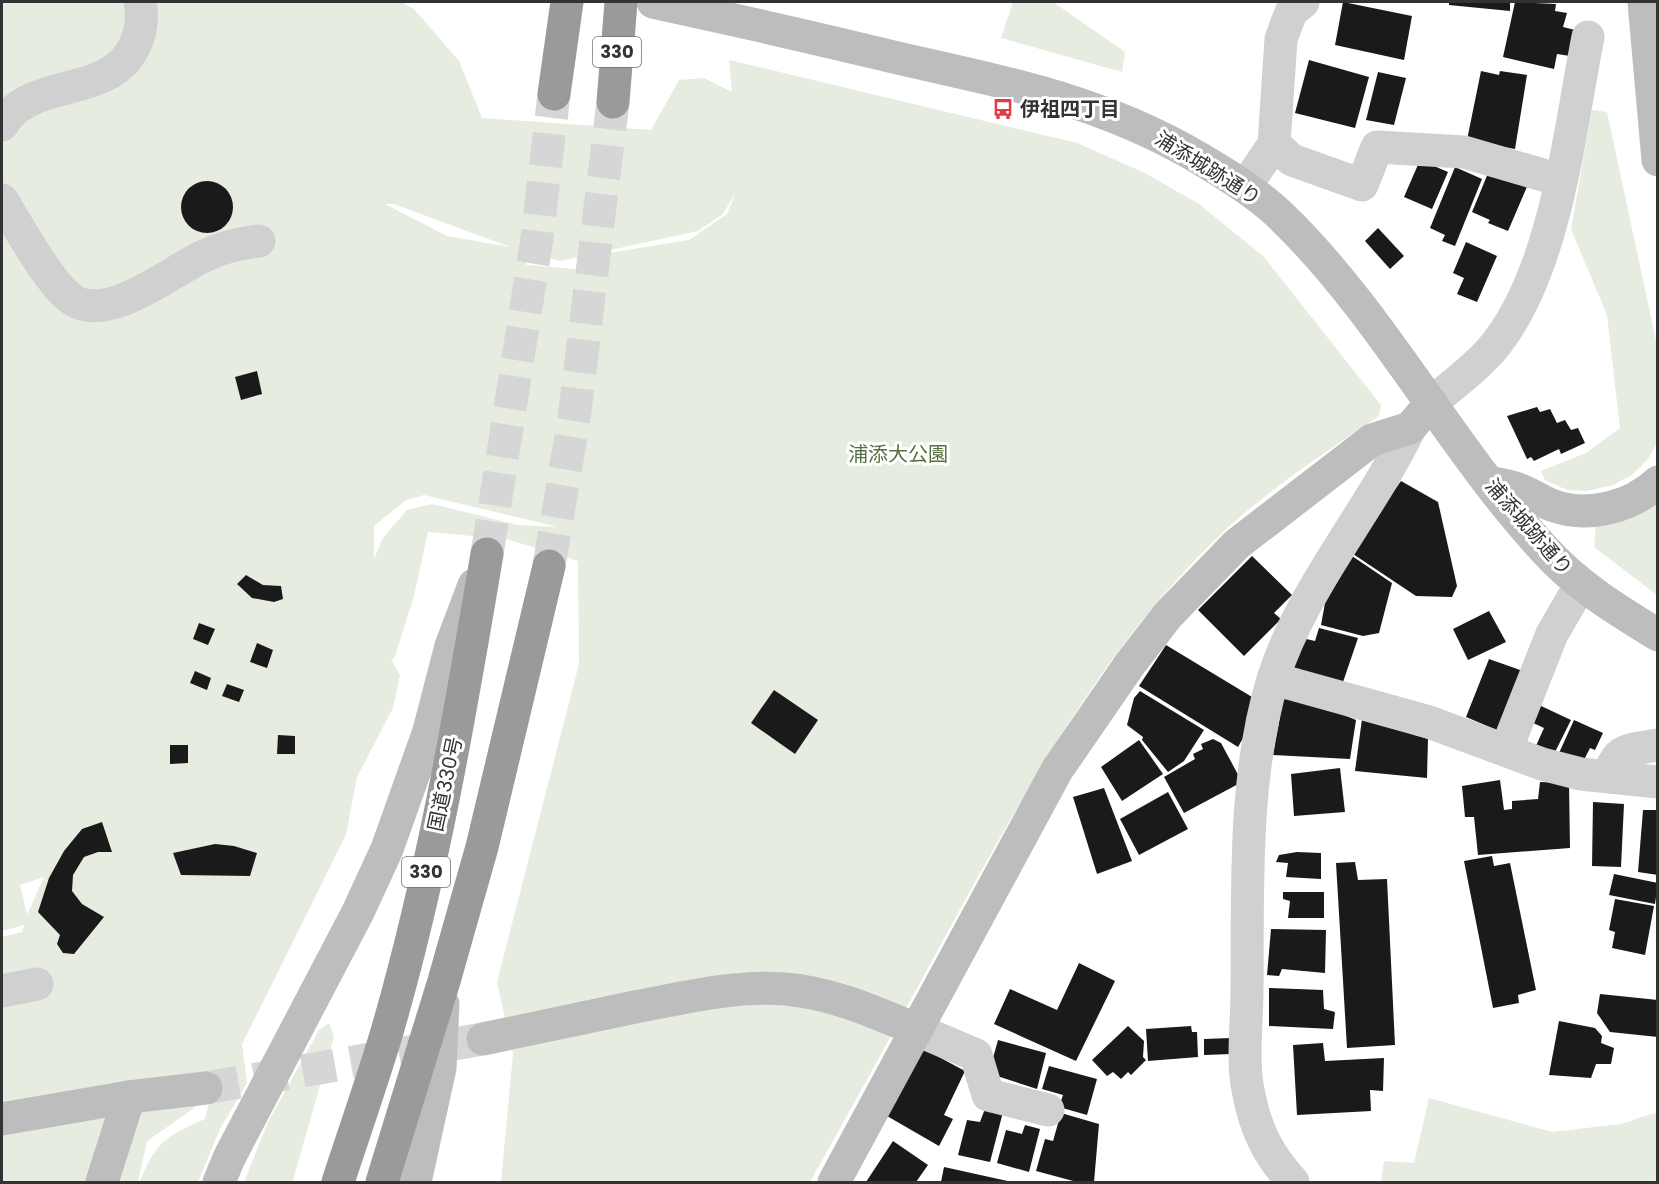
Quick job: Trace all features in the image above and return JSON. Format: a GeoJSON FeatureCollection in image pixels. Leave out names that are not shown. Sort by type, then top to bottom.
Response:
{"type":"FeatureCollection","features":[{"type":"Feature","properties":{"kind":"highway"},"geometry":{"type":"LineString","coordinates":[[554,94],[567,2]]}},
{"type":"Feature","properties":{"kind":"highway","name":"330"},"geometry":{"type":"LineString","coordinates":[[613,102],[621,2]]}},
{"type":"Feature","properties":{"kind":"highway","name":"国道330号"},"geometry":{"type":"LineString","coordinates":[[338,1182],[386,1034],[419,903],[450,766],[487,554]]}},
{"type":"Feature","properties":{"kind":"highway","name":"330"},"geometry":{"type":"LineString","coordinates":[[382,1182],[444,981],[509,740],[549,566]]}},
{"type":"Feature","properties":{"kind":"main road","name":"浦添城跡通り"},"geometry":{"type":"LineString","coordinates":[[653,2],[1051,93],[1127,120],[1170,141],[1245,187],[1280,214],[1339,279],[1489,482],[1544,550],[1581,584],[1658,635]]}},
{"type":"Feature","properties":{"kind":"main road"},"geometry":{"type":"LineString","coordinates":[[1644,2],[1658,160]]}},
{"type":"Feature","properties":{"kind":"main road"},"geometry":{"type":"LineString","coordinates":[[834,1182],[1057,770],[1130,664],[1168,615],[1237,544],[1372,440],[1410,428],[1431,403]]}},
{"type":"Feature","properties":{"kind":"main road"},"geometry":{"type":"LineString","coordinates":[[1489,482],[1523,490],[1552,506],[1590,511],[1630,500],[1658,482]]}},
{"type":"Feature","properties":{"kind":"main road"},"geometry":{"type":"LineString","coordinates":[[219,1182],[272,1075],[358,912],[387,849],[429,731],[451,646],[487,554]]}},
{"type":"Feature","properties":{"kind":"main road"},"geometry":{"type":"LineString","coordinates":[[415,1182],[440,1068],[444,981]]}},
{"type":"Feature","properties":{"kind":"main road"},"geometry":{"type":"LineString","coordinates":[[483,1039],[682,998],[746,989],[784,989],[821,994],[860,1005],[915,1029]]}},
{"type":"Feature","properties":{"kind":"main road"},"geometry":{"type":"LineString","coordinates":[[2,1119],[129,1097],[206,1088]]}},
{"type":"Feature","properties":{"kind":"main road"},"geometry":{"type":"LineString","coordinates":[[102,1182],[129,1097]]}},
{"type":"Feature","properties":{"kind":"street"},"geometry":{"type":"LineString","coordinates":[[2,125],[20,106],[36,98],[95,80],[124,63],[138,40],[141,26],[140,2]]}},
{"type":"Feature","properties":{"kind":"street"},"geometry":{"type":"LineString","coordinates":[[1245,187],[1274,144],[1281,39],[1291,12],[1303,2]]}},
{"type":"Feature","properties":{"kind":"street"},"geometry":{"type":"LineString","coordinates":[[1431,403],[1491,350],[1507,329],[1539,259],[1552,220],[1588,37]]}},
{"type":"Feature","properties":{"kind":"street"},"geometry":{"type":"LineString","coordinates":[[1274,144],[1292,160],[1362,185],[1377,147],[1464,152],[1560,180]]}},
{"type":"Feature","properties":{"kind":"street"},"geometry":{"type":"LineString","coordinates":[[2,200],[58,285],[72,300],[94,307],[122,300],[214,251],[259,241]]}},
{"type":"Feature","properties":{"kind":"street"},"geometry":{"type":"LineString","coordinates":[[1293,1182],[1268,1153],[1255,1119],[1247,1088],[1250,831],[1258,745],[1274,679],[1298,619],[1392,466],[1410,428]]}},
{"type":"Feature","properties":{"kind":"street"},"geometry":{"type":"LineString","coordinates":[[1506,750],[1552,634],[1581,584]]}},
{"type":"Feature","properties":{"kind":"street"},"geometry":{"type":"LineString","coordinates":[[1274,679],[1429,722],[1542,764],[1581,774],[1658,782]]}},
{"type":"Feature","properties":{"kind":"street"},"geometry":{"type":"LineString","coordinates":[[1609,777],[1613,761],[1621,752],[1658,745]]}},
{"type":"Feature","properties":{"kind":"street"},"geometry":{"type":"LineString","coordinates":[[2,991],[36,984]]}},
{"type":"Feature","properties":{"kind":"street"},"geometry":{"type":"LineString","coordinates":[[915,1029],[976,1055],[988,1095],[1048,1110]]}},
{"type":"Feature","properties":{"kind":"green space","name":"浦添大公園"},"geometry":{"type":"Polygon","coordinates":[[[2,2],[401,2],[414,9],[459,61],[482,118],[651,130],[679,80],[704,78],[732,92],[729,60],[1077,143],[1145,173],[1199,204],[1263,256],[1381,405],[1379,416],[1274,489],[1216,539],[1175,581],[1103,673],[1039,770],[1010,820],[810,1182],[501,1182],[513,1054],[497,982],[579,664],[578,561],[506,539],[428,532],[414,596],[394,659],[391,659],[400,675],[393,708],[357,777],[346,835],[242,1044],[247,1083],[220,1129],[198,1182],[140,1182],[151,1158],[164,1142],[181,1130],[205,1119],[213,1087],[193,1109],[147,1141],[138,1182],[2,1182],[2,937],[22,932],[24,925],[2,931],[2,2]],[[736,192],[723,214],[698,231],[560,261],[527,251],[526,265],[597,271],[602,254],[689,240],[727,214],[736,192]],[[385,204],[447,236],[510,247],[394,204],[385,204]],[[424,495],[406,500],[374,526],[374,559],[383,538],[407,510],[432,504],[518,525],[558,527],[424,495]],[[44,877],[20,885],[27,915],[44,877]]]}},
{"type":"Feature","properties":{"kind":"green space"},"geometry":{"type":"Polygon","coordinates":[[[1013,2],[1053,2],[1125,52],[1122,72],[1001,38],[1013,2]]]}},
{"type":"Feature","properties":{"kind":"green space"},"geometry":{"type":"Polygon","coordinates":[[[1592,110],[1607,112],[1657,345],[1657,442],[1648,459],[1632,475],[1613,485],[1587,491],[1567,490],[1545,480],[1541,471],[1586,453],[1620,428],[1607,315],[1571,229],[1592,110]]]}},
{"type":"Feature","properties":{"kind":"green space"},"geometry":{"type":"Polygon","coordinates":[[[1657,503],[1657,595],[1594,547],[1596,523],[1657,503]]]}},
{"type":"Feature","properties":{"kind":"green space"},"geometry":{"type":"Polygon","coordinates":[[[329,1023],[334,1037],[292,1182],[244,1182],[268,1122],[319,1030],[329,1023]]]}},
{"type":"Feature","properties":{"kind":"green space"},"geometry":{"type":"Polygon","coordinates":[[[1429,1098],[1552,1132],[1621,1124],[1657,1112],[1657,1180],[1648,1182],[1381,1182],[1384,1161],[1414,1163],[1429,1098]]]}},
{"type":"Feature","properties":{"kind":"building"},"geometry":{"type":"Polygon","coordinates":[[[1343,2],[1412,16],[1404,60],[1335,45],[1343,2]]]}},
{"type":"Feature","properties":{"kind":"building"},"geometry":{"type":"Polygon","coordinates":[[[1449,2],[1510,2],[1510,11],[1449,5],[1449,2]]]}},
{"type":"Feature","properties":{"kind":"building"},"geometry":{"type":"Polygon","coordinates":[[[1515,2],[1556,4],[1555,11],[1567,13],[1563,27],[1575,30],[1570,56],[1557,54],[1554,69],[1503,57],[1515,2]]]}},
{"type":"Feature","properties":{"kind":"building"},"geometry":{"type":"Polygon","coordinates":[[[1309,60],[1369,77],[1355,128],[1295,113],[1309,60]]]}},
{"type":"Feature","properties":{"kind":"building"},"geometry":{"type":"Polygon","coordinates":[[[1481,71],[1499,75],[1500,71],[1527,75],[1515,149],[1467,140],[1481,71]]]}},
{"type":"Feature","properties":{"kind":"building"},"geometry":{"type":"Polygon","coordinates":[[[1378,72],[1406,78],[1394,125],[1366,120],[1378,72]]]}},
{"type":"Feature","properties":{"kind":"building"},"geometry":{"type":"Polygon","coordinates":[[[1420,160],[1448,172],[1432,209],[1404,197],[1420,160]]]}},
{"type":"Feature","properties":{"kind":"building"},"geometry":{"type":"Polygon","coordinates":[[[1491,166],[1529,182],[1508,231],[1488,223],[1490,220],[1472,212],[1491,166]]]}},
{"type":"Feature","properties":{"kind":"building"},"geometry":{"type":"Polygon","coordinates":[[[1455,167],[1482,179],[1455,246],[1442,241],[1445,235],[1430,228],[1455,167]]]}},
{"type":"Feature","properties":{"kind":"building"},"geometry":{"type":"Polygon","coordinates":[[[207,181],[217,183],[225,189],[231,197],[233,207],[231,217],[225,225],[217,231],[207,233],[197,231],[189,225],[183,217],[181,207],[183,197],[189,189],[197,183],[207,181]]]}},
{"type":"Feature","properties":{"kind":"building"},"geometry":{"type":"Polygon","coordinates":[[[1378,228],[1404,256],[1390,269],[1365,241],[1378,228]]]}},
{"type":"Feature","properties":{"kind":"building"},"geometry":{"type":"Polygon","coordinates":[[[1466,242],[1497,256],[1477,302],[1457,294],[1464,278],[1453,273],[1466,242]]]}},
{"type":"Feature","properties":{"kind":"building"},"geometry":{"type":"Polygon","coordinates":[[[257,371],[262,394],[241,400],[235,377],[257,371]]]}},
{"type":"Feature","properties":{"kind":"building"},"geometry":{"type":"Polygon","coordinates":[[[1537,407],[1540,412],[1550,409],[1557,423],[1565,420],[1571,430],[1578,428],[1585,443],[1561,454],[1559,449],[1534,461],[1531,457],[1527,459],[1507,416],[1537,407]]]}},
{"type":"Feature","properties":{"kind":"building"},"geometry":{"type":"Polygon","coordinates":[[[1401,481],[1438,502],[1457,586],[1452,597],[1416,596],[1350,552],[1401,481]]]}},
{"type":"Feature","properties":{"kind":"building"},"geometry":{"type":"Polygon","coordinates":[[[1252,556],[1292,595],[1274,613],[1281,619],[1244,656],[1198,610],[1252,556]]]}},
{"type":"Feature","properties":{"kind":"building"},"geometry":{"type":"Polygon","coordinates":[[[1352,556],[1392,583],[1379,633],[1363,636],[1321,625],[1325,603],[1352,556]]]}},
{"type":"Feature","properties":{"kind":"building"},"geometry":{"type":"Polygon","coordinates":[[[246,575],[263,585],[281,586],[283,599],[274,602],[252,598],[237,584],[246,575]]]}},
{"type":"Feature","properties":{"kind":"building"},"geometry":{"type":"Polygon","coordinates":[[[1489,611],[1506,642],[1468,660],[1453,629],[1489,611]]]}},
{"type":"Feature","properties":{"kind":"building"},"geometry":{"type":"Polygon","coordinates":[[[199,623],[215,629],[208,645],[193,639],[199,623]]]}},
{"type":"Feature","properties":{"kind":"building"},"geometry":{"type":"Polygon","coordinates":[[[1319,628],[1358,638],[1341,688],[1291,672],[1302,638],[1315,641],[1319,628]]]}},
{"type":"Feature","properties":{"kind":"building"},"geometry":{"type":"Polygon","coordinates":[[[257,643],[273,650],[267,668],[250,662],[257,643]]]}},
{"type":"Feature","properties":{"kind":"building"},"geometry":{"type":"Polygon","coordinates":[[[1166,645],[1257,700],[1246,719],[1251,724],[1238,747],[1139,686],[1166,645]]]}},
{"type":"Feature","properties":{"kind":"building"},"geometry":{"type":"Polygon","coordinates":[[[1489,659],[1523,671],[1499,731],[1466,717],[1489,659]]]}},
{"type":"Feature","properties":{"kind":"building"},"geometry":{"type":"Polygon","coordinates":[[[195,671],[211,678],[207,690],[190,683],[195,671]]]}},
{"type":"Feature","properties":{"kind":"building"},"geometry":{"type":"Polygon","coordinates":[[[227,684],[244,690],[239,702],[222,696],[227,684]]]}},
{"type":"Feature","properties":{"kind":"building"},"geometry":{"type":"Polygon","coordinates":[[[774,690],[818,720],[795,754],[751,723],[774,690]]]}},
{"type":"Feature","properties":{"kind":"building"},"geometry":{"type":"Polygon","coordinates":[[[1285,690],[1356,720],[1350,759],[1273,755],[1285,690]]]}},
{"type":"Feature","properties":{"kind":"building"},"geometry":{"type":"Polygon","coordinates":[[[1140,691],[1204,730],[1184,761],[1168,772],[1142,740],[1143,737],[1127,725],[1134,698],[1140,691]]]}},
{"type":"Feature","properties":{"kind":"building"},"geometry":{"type":"Polygon","coordinates":[[[1539,705],[1571,720],[1553,756],[1535,748],[1544,728],[1531,722],[1539,705]]]}},
{"type":"Feature","properties":{"kind":"building"},"geometry":{"type":"Polygon","coordinates":[[[1362,719],[1428,739],[1427,778],[1355,771],[1362,719]]]}},
{"type":"Feature","properties":{"kind":"building"},"geometry":{"type":"Polygon","coordinates":[[[1574,720],[1603,733],[1595,750],[1590,748],[1582,764],[1559,753],[1574,720]]]}},
{"type":"Feature","properties":{"kind":"building"},"geometry":{"type":"Polygon","coordinates":[[[278,735],[295,736],[295,754],[277,754],[278,735]]]}},
{"type":"Feature","properties":{"kind":"building"},"geometry":{"type":"Polygon","coordinates":[[[1213,739],[1221,743],[1242,782],[1184,813],[1164,777],[1195,759],[1193,754],[1203,749],[1201,744],[1213,739]]]}},
{"type":"Feature","properties":{"kind":"building"},"geometry":{"type":"Polygon","coordinates":[[[1139,740],[1163,774],[1122,801],[1101,767],[1139,740]]]}},
{"type":"Feature","properties":{"kind":"building"},"geometry":{"type":"Polygon","coordinates":[[[170,745],[188,745],[188,763],[170,764],[170,745]]]}},
{"type":"Feature","properties":{"kind":"building"},"geometry":{"type":"Polygon","coordinates":[[[1340,768],[1345,812],[1294,816],[1291,774],[1340,768]]]}},
{"type":"Feature","properties":{"kind":"building"},"geometry":{"type":"Polygon","coordinates":[[[1500,780],[1504,810],[1512,809],[1512,801],[1538,799],[1540,782],[1569,783],[1570,848],[1478,855],[1474,817],[1465,817],[1462,786],[1500,780]]]}},
{"type":"Feature","properties":{"kind":"building"},"geometry":{"type":"Polygon","coordinates":[[[1104,788],[1132,861],[1097,874],[1073,797],[1104,788]]]}},
{"type":"Feature","properties":{"kind":"building"},"geometry":{"type":"Polygon","coordinates":[[[1168,792],[1188,829],[1139,855],[1120,819],[1168,792]]]}},
{"type":"Feature","properties":{"kind":"building"},"geometry":{"type":"Polygon","coordinates":[[[1593,802],[1624,804],[1621,867],[1592,866],[1593,802]]]}},
{"type":"Feature","properties":{"kind":"building"},"geometry":{"type":"Polygon","coordinates":[[[1643,810],[1658,810],[1658,875],[1638,872],[1643,810]]]}},
{"type":"Feature","properties":{"kind":"building"},"geometry":{"type":"Polygon","coordinates":[[[102,822],[112,852],[98,852],[84,857],[73,875],[72,891],[82,904],[104,917],[74,954],[63,953],[57,944],[60,935],[38,912],[49,878],[64,851],[82,829],[102,822]]]}},
{"type":"Feature","properties":{"kind":"building"},"geometry":{"type":"Polygon","coordinates":[[[215,844],[234,846],[257,853],[250,876],[181,875],[173,853],[215,844]]]}},
{"type":"Feature","properties":{"kind":"building"},"geometry":{"type":"Polygon","coordinates":[[[1297,852],[1321,853],[1321,879],[1286,877],[1288,863],[1276,862],[1279,855],[1297,852]]]}},
{"type":"Feature","properties":{"kind":"building"},"geometry":{"type":"Polygon","coordinates":[[[1492,856],[1494,866],[1510,863],[1536,990],[1518,995],[1519,1003],[1493,1008],[1464,861],[1492,856]]]}},
{"type":"Feature","properties":{"kind":"building"},"geometry":{"type":"Polygon","coordinates":[[[1355,862],[1358,880],[1387,879],[1395,1045],[1347,1048],[1336,863],[1355,862]]]}},
{"type":"Feature","properties":{"kind":"building"},"geometry":{"type":"Polygon","coordinates":[[[1614,874],[1658,883],[1655,904],[1609,895],[1614,874]]]}},
{"type":"Feature","properties":{"kind":"building"},"geometry":{"type":"Polygon","coordinates":[[[1283,892],[1324,892],[1324,918],[1288,918],[1290,901],[1283,899],[1283,892]]]}},
{"type":"Feature","properties":{"kind":"building"},"geometry":{"type":"Polygon","coordinates":[[[1615,899],[1654,906],[1645,955],[1612,948],[1615,932],[1609,930],[1615,899]]]}},
{"type":"Feature","properties":{"kind":"building"},"geometry":{"type":"Polygon","coordinates":[[[1271,929],[1326,930],[1325,973],[1282,969],[1279,976],[1267,975],[1271,929]]]}},
{"type":"Feature","properties":{"kind":"building"},"geometry":{"type":"Polygon","coordinates":[[[1079,963],[1115,981],[1076,1061],[994,1024],[1010,989],[1057,1010],[1079,963]]]}},
{"type":"Feature","properties":{"kind":"building"},"geometry":{"type":"Polygon","coordinates":[[[1269,988],[1323,990],[1324,1009],[1335,1012],[1333,1029],[1269,1026],[1269,988]]]}},
{"type":"Feature","properties":{"kind":"building"},"geometry":{"type":"Polygon","coordinates":[[[1600,994],[1658,1000],[1658,1037],[1610,1032],[1597,1013],[1600,994]]]}},
{"type":"Feature","properties":{"kind":"building"},"geometry":{"type":"Polygon","coordinates":[[[1559,1021],[1595,1028],[1602,1036],[1601,1043],[1614,1048],[1611,1064],[1596,1064],[1591,1078],[1549,1075],[1559,1021]]]}},
{"type":"Feature","properties":{"kind":"building"},"geometry":{"type":"Polygon","coordinates":[[[1128,1026],[1144,1041],[1143,1057],[1146,1060],[1131,1075],[1128,1072],[1121,1079],[1113,1072],[1107,1076],[1092,1060],[1128,1026]]]}},
{"type":"Feature","properties":{"kind":"building"},"geometry":{"type":"Polygon","coordinates":[[[1191,1026],[1192,1032],[1197,1032],[1198,1057],[1148,1061],[1146,1029],[1191,1026]]]}},
{"type":"Feature","properties":{"kind":"building"},"geometry":{"type":"Polygon","coordinates":[[[1231,1038],[1232,1054],[1204,1055],[1204,1039],[1231,1038]]]}},
{"type":"Feature","properties":{"kind":"building"},"geometry":{"type":"Polygon","coordinates":[[[998,1040],[1046,1053],[1037,1089],[997,1076],[993,1058],[998,1040]]]}},
{"type":"Feature","properties":{"kind":"building"},"geometry":{"type":"Polygon","coordinates":[[[1323,1043],[1325,1061],[1384,1058],[1383,1091],[1370,1090],[1371,1111],[1297,1115],[1293,1045],[1323,1043]]]}},
{"type":"Feature","properties":{"kind":"building"},"geometry":{"type":"Polygon","coordinates":[[[924,1049],[965,1071],[944,1115],[953,1119],[939,1146],[887,1116],[924,1049]]]}},
{"type":"Feature","properties":{"kind":"building"},"geometry":{"type":"Polygon","coordinates":[[[1049,1066],[1097,1079],[1087,1115],[1059,1107],[1063,1095],[1042,1089],[1049,1066]]]}},
{"type":"Feature","properties":{"kind":"building"},"geometry":{"type":"Polygon","coordinates":[[[986,1106],[1003,1112],[990,1162],[958,1155],[967,1120],[980,1122],[986,1106]]]}},
{"type":"Feature","properties":{"kind":"building"},"geometry":{"type":"Polygon","coordinates":[[[1061,1113],[1099,1124],[1094,1182],[1077,1182],[1036,1171],[1045,1139],[1053,1141],[1061,1113]]]}},
{"type":"Feature","properties":{"kind":"building"},"geometry":{"type":"Polygon","coordinates":[[[1025,1125],[1040,1129],[1029,1172],[997,1163],[1006,1130],[1022,1134],[1025,1125]]]}},
{"type":"Feature","properties":{"kind":"building"},"geometry":{"type":"Polygon","coordinates":[[[893,1141],[928,1165],[916,1182],[866,1182],[893,1141]]]}},
{"type":"Feature","properties":{"kind":"building"},"geometry":{"type":"Polygon","coordinates":[[[944,1167],[1012,1182],[941,1182],[944,1167]]]}},
{"type":"Feature","properties":{"kind":"tunnel"},"geometry":{"type":"LineString","coordinates":[[487,554],[537,238],[554,94]]}},
{"type":"Feature","properties":{"kind":"tunnel"},"geometry":{"type":"LineString","coordinates":[[549,566],[574,419],[613,102]]}},
{"type":"Feature","properties":{"kind":"tunnel"},"geometry":{"type":"LineString","coordinates":[[206,1088],[483,1039]]}},
{"type":"Feature","properties":{"kind":"place","name":"伊祖四丁目"},"geometry":{"type":"Point","coordinates":[1003,109]}}]}
